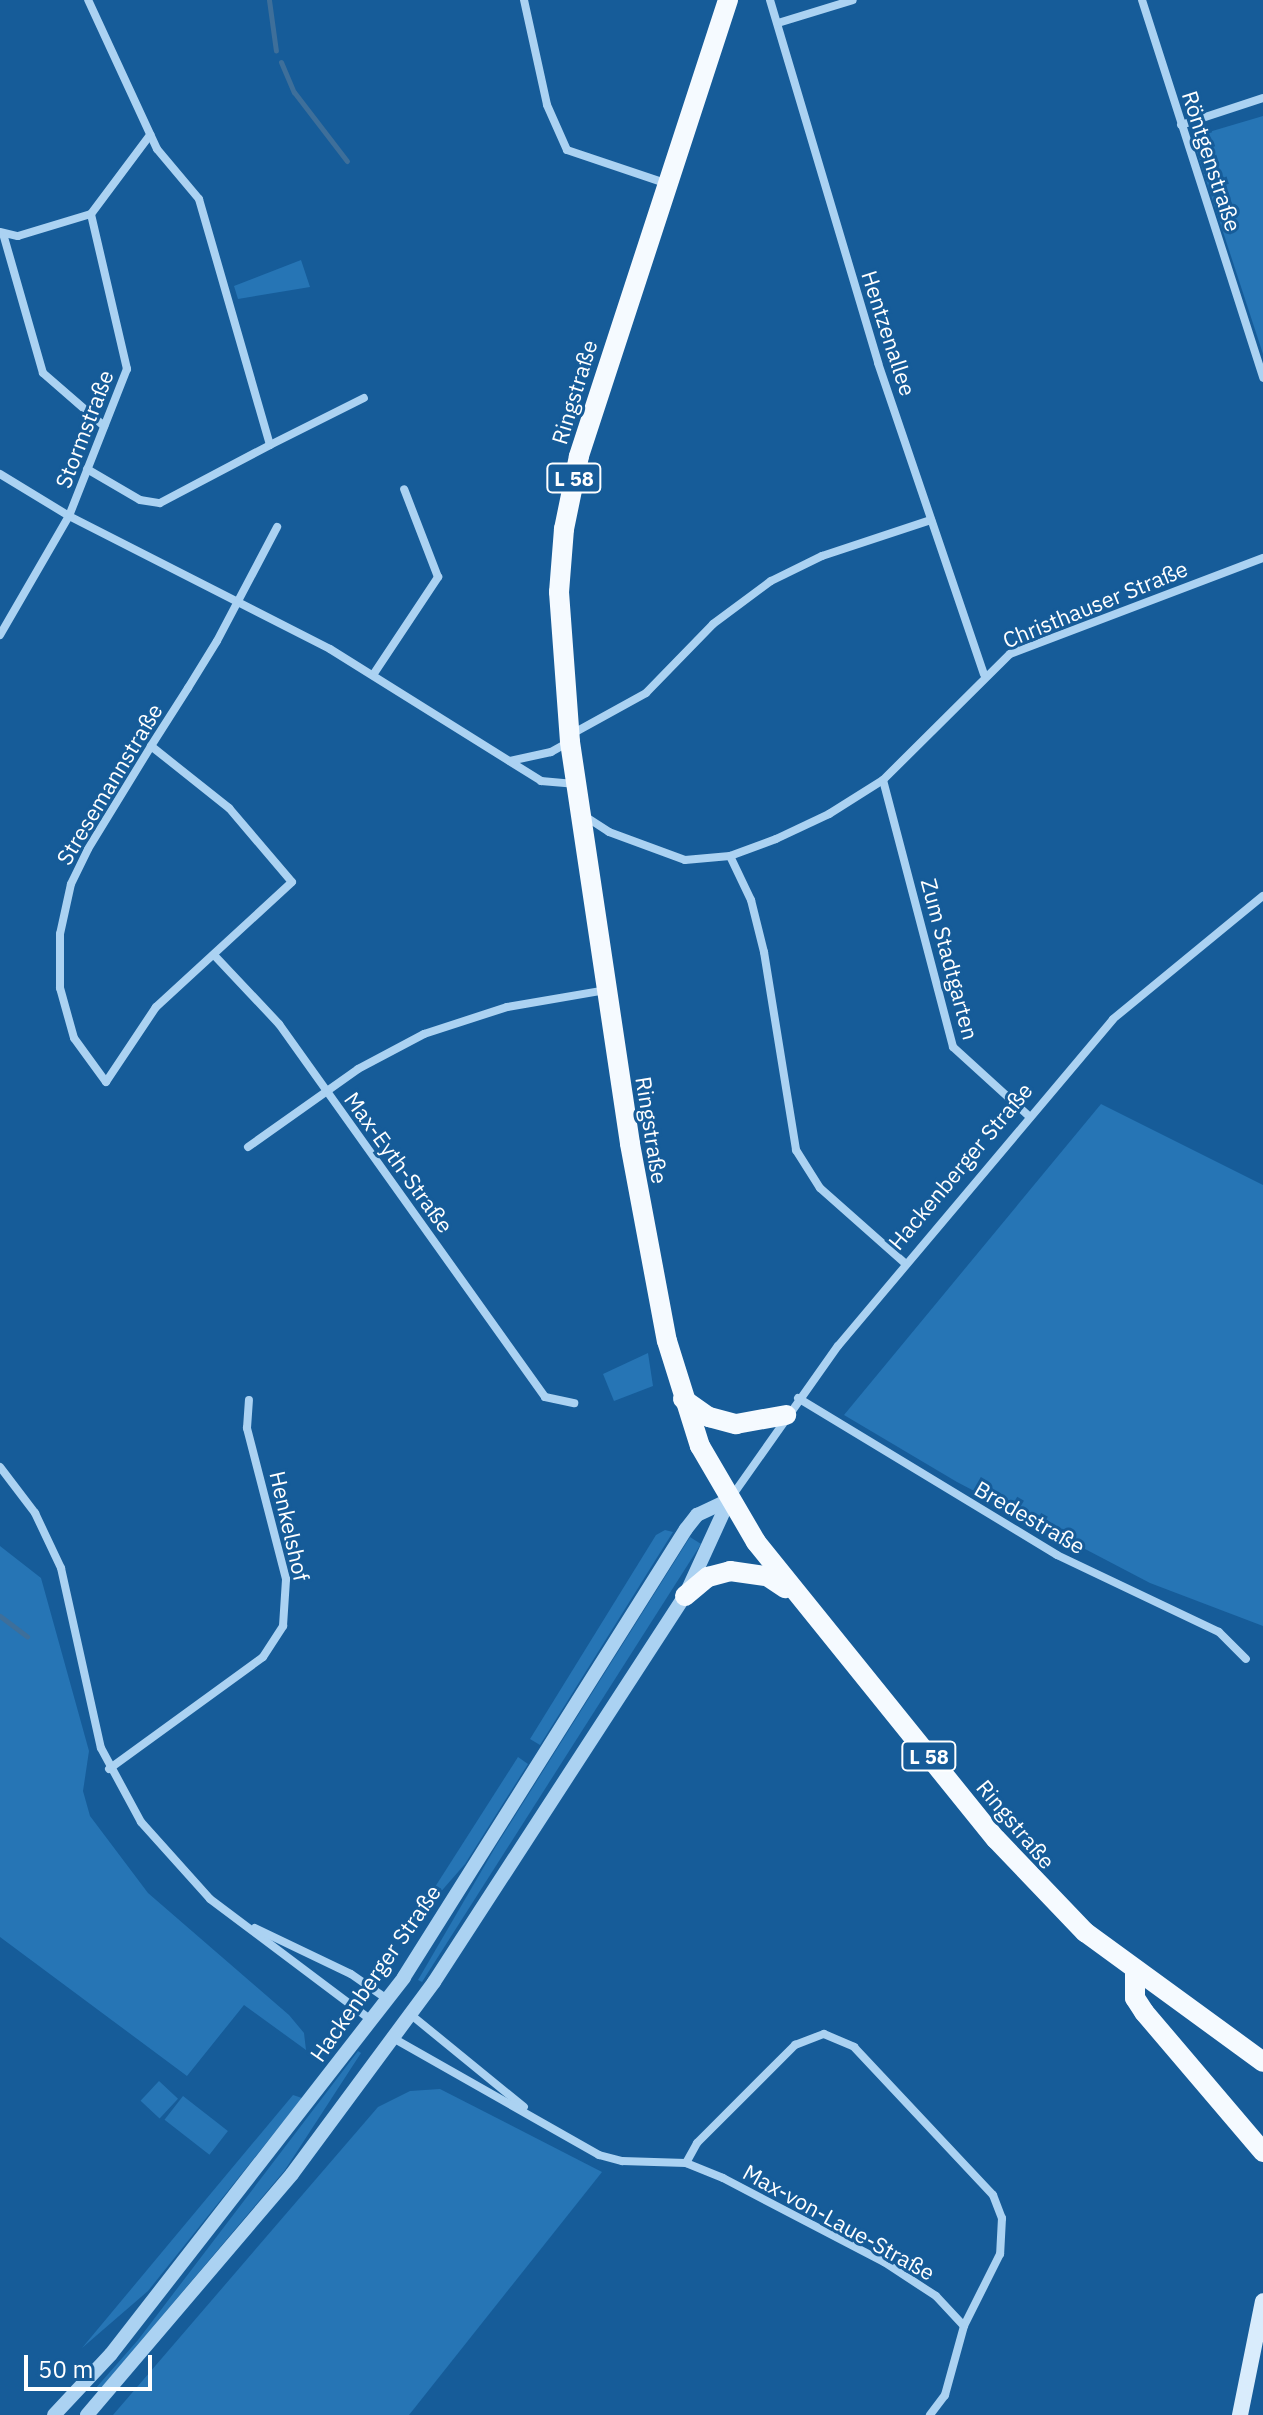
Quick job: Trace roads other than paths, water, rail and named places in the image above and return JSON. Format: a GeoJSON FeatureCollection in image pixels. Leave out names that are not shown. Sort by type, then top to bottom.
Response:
{"type":"FeatureCollection","features":[{"type":"Feature","properties":{"kind":"main road","name":"Ringstraße"},"geometry":{"type":"LineString","coordinates":[[728,0],[665,183],[579,456],[566,516],[559,620],[570,738],[648,1254],[683,1399],[703,1454],[729,1500],[794,1593],[1043,1893],[1135,1969],[1263,2062]]}},
{"type":"Feature","properties":{"kind":"main road"},"geometry":{"type":"LineString","coordinates":[[683,1399],[709,1417],[736,1424],[786,1415]]}},
{"type":"Feature","properties":{"kind":"main road"},"geometry":{"type":"LineString","coordinates":[[685,1596],[708,1577],[730,1571],[767,1576],[794,1593]]}},
{"type":"Feature","properties":{"kind":"main road"},"geometry":{"type":"LineString","coordinates":[[1135,1969],[1135,1998],[1144,2012],[1263,2152]]}},
{"type":"Feature","properties":{"kind":"main road"},"geometry":{"type":"LineString","coordinates":[[1240,2415],[1263,2301]]}},
{"type":"Feature","properties":{"kind":"street"},"geometry":{"type":"LineString","coordinates":[[88,0],[150,135],[199,199],[270,445]]}},
{"type":"Feature","properties":{"kind":"street"},"geometry":{"type":"LineString","coordinates":[[524,0],[547,105],[567,150],[665,183]]}},
{"type":"Feature","properties":{"kind":"street","name":"Hentzenallee"},"geometry":{"type":"LineString","coordinates":[[770,0],[830,208],[984,674]]}},
{"type":"Feature","properties":{"kind":"street"},"geometry":{"type":"LineString","coordinates":[[778,23],[853,0]]}},
{"type":"Feature","properties":{"kind":"street","name":"Röntgenstraße"},"geometry":{"type":"LineString","coordinates":[[1142,0],[1263,378]]}},
{"type":"Feature","properties":{"kind":"street"},"geometry":{"type":"LineString","coordinates":[[1181,125],[1263,98]]}},
{"type":"Feature","properties":{"kind":"street"},"geometry":{"type":"LineString","coordinates":[[104,426],[43,373],[2,235],[91,214],[150,135]]}},
{"type":"Feature","properties":{"kind":"street","name":"Stormstraße"},"geometry":{"type":"LineString","coordinates":[[0,635],[69,516],[128,360],[91,214]]}},
{"type":"Feature","properties":{"kind":"street"},"geometry":{"type":"LineString","coordinates":[[87,469],[140,500],[160,503],[364,398]]}},
{"type":"Feature","properties":{"kind":"street"},"geometry":{"type":"LineString","coordinates":[[0,474],[69,516],[373,675],[541,781],[577,784]]}},
{"type":"Feature","properties":{"kind":"street"},"geometry":{"type":"LineString","coordinates":[[373,675],[438,577],[404,489]]}},
{"type":"Feature","properties":{"kind":"street"},"geometry":{"type":"LineString","coordinates":[[510,761],[551,752],[646,693],[713,624],[771,581],[822,556],[931,520]]}},
{"type":"Feature","properties":{"kind":"street"},"geometry":{"type":"LineString","coordinates":[[238,602],[277,527]]}},
{"type":"Feature","properties":{"kind":"street","name":"Christhauser Straße"},"geometry":{"type":"LineString","coordinates":[[582,815],[670,856],[730,856],[829,814],[883,780],[984,674],[1010,654],[1263,558]]}},
{"type":"Feature","properties":{"kind":"street","name":"Stresemannstraße"},"geometry":{"type":"LineString","coordinates":[[214,955],[156,1007],[106,1082],[78,1045],[65,1012],[57,960],[71,884],[88,849],[238,602]]}},
{"type":"Feature","properties":{"kind":"street"},"geometry":{"type":"LineString","coordinates":[[151,746],[229,808],[292,882],[214,955]]}},
{"type":"Feature","properties":{"kind":"street","name":"Zum Stadtgarten"},"geometry":{"type":"LineString","coordinates":[[883,780],[953,1047],[1030,1117]]}},
{"type":"Feature","properties":{"kind":"street"},"geometry":{"type":"LineString","coordinates":[[730,856],[751,900],[764,952],[796,1150],[820,1188],[906,1264]]}},
{"type":"Feature","properties":{"kind":"street","name":"Hackenberger Straße"},"geometry":{"type":"LineString","coordinates":[[87,2415],[292,2174],[410,2014],[685,1596],[729,1500],[798,1398],[906,1264],[1132,1000],[1263,896]]}},
{"type":"Feature","properties":{"kind":"street","name":"Max-Eyth-Straße"},"geometry":{"type":"LineString","coordinates":[[214,955],[279,1024],[545,1397],[574,1403]]}},
{"type":"Feature","properties":{"kind":"street"},"geometry":{"type":"LineString","coordinates":[[248,1147],[326,1091],[393,1049],[454,1023],[507,1007],[606,990]]}},
{"type":"Feature","properties":{"kind":"street","name":"Bredestraße"},"geometry":{"type":"LineString","coordinates":[[798,1398],[1057,1555],[1219,1632],[1246,1659]]}},
{"type":"Feature","properties":{"kind":"street","name":"Henkelshof"},"geometry":{"type":"LineString","coordinates":[[109,1769],[263,1657],[283,1626],[286,1579],[247,1428],[249,1400]]}},
{"type":"Feature","properties":{"kind":"street"},"geometry":{"type":"LineString","coordinates":[[0,1467],[35,1513],[68,1586],[89,1704],[109,1769],[161,1849],[236,1918],[393,2038]]}},
{"type":"Feature","properties":{"kind":"street","name":"Hackenberger Straße"},"geometry":{"type":"LineString","coordinates":[[54,2415],[272,2153],[387,1999],[686,1529],[697,1515],[729,1500]]}},
{"type":"Feature","properties":{"kind":"street"},"geometry":{"type":"LineString","coordinates":[[236,1918],[351,1974],[410,2014]]}},
{"type":"Feature","properties":{"kind":"street","name":"Max-von-Laue-Straße"},"geometry":{"type":"LineString","coordinates":[[410,2014],[534,2115]]}},
{"type":"Feature","properties":{"kind":"street"},"geometry":{"type":"LineString","coordinates":[[686,2163],[697,2143],[795,2045],[824,2034],[845,2040],[998,2204],[1002,2246],[964,2326],[945,2395],[930,2415]]}},
{"type":"Feature","properties":{"kind":"street","name":"Max-von-Laue-Straße"},"geometry":{"type":"LineString","coordinates":[[393,2038],[455,2076],[534,2115],[614,2160],[686,2163],[884,2262],[936,2296],[964,2326]]}},
{"type":"Feature","properties":{"kind":"street"},"geometry":{"type":"LineString","coordinates":[[68,2401],[78,2415]]}},
{"type":"Feature","properties":{"kind":"waterway"},"geometry":{"type":"LineString","coordinates":[[269,0],[276,51]]}},
{"type":"Feature","properties":{"kind":"waterway"},"geometry":{"type":"LineString","coordinates":[[281,62],[294,92],[347,161]]}},
{"type":"Feature","properties":{"kind":"waterway"},"geometry":{"type":"LineString","coordinates":[[0,1616],[27,1636]]}}]}
